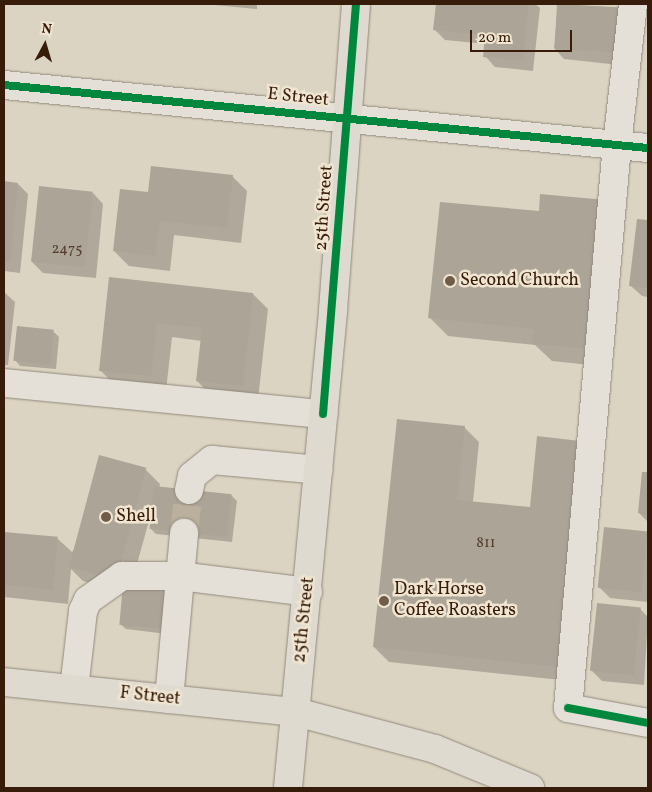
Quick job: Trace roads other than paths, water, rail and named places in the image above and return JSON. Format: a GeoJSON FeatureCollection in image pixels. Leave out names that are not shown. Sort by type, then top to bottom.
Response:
{"type":"FeatureCollection","features":[{"type":"Feature","properties":{"kind":"main road","name":"25th Street"},"geometry":{"type":"LineString","coordinates":[[288,786],[324,414],[356,4]]}},
{"type":"Feature","properties":{"kind":"main road","name":"F Street"},"geometry":{"type":"LineString","coordinates":[[4,682],[296,712],[436,749],[530,788]]}},
{"type":"Feature","properties":{"kind":"street"},"geometry":{"type":"LineString","coordinates":[[633,4],[617,145],[568,708],[648,723]]}},
{"type":"Feature","properties":{"kind":"street","name":"E Street"},"geometry":{"type":"LineString","coordinates":[[4,85],[648,148]]}},
{"type":"Feature","properties":{"kind":"street"},"geometry":{"type":"LineString","coordinates":[[4,384],[324,414]]}},
{"type":"Feature","properties":{"kind":"street"},"geometry":{"type":"LineString","coordinates":[[188,490],[192,476],[212,460],[319,470]]}},
{"type":"Feature","properties":{"kind":"street"},"geometry":{"type":"LineString","coordinates":[[169,699],[184,533]]}},
{"type":"Feature","properties":{"kind":"street"},"geometry":{"type":"LineString","coordinates":[[74,689],[83,610],[88,600],[122,576],[180,576],[308,592]]}},
{"type":"Feature","properties":{"kind":"tunnel"},"geometry":{"type":"LineString","coordinates":[[184,533],[189,490]]}},
{"type":"Feature","properties":{"kind":"place","name":"Second Church"},"geometry":{"type":"Point","coordinates":[450,281]}},
{"type":"Feature","properties":{"kind":"place","name":"Shell"},"geometry":{"type":"Point","coordinates":[106,517]}},
{"type":"Feature","properties":{"kind":"place","name":"Dark Horse Coffee Roasters"},"geometry":{"type":"Point","coordinates":[384,601]}}]}
